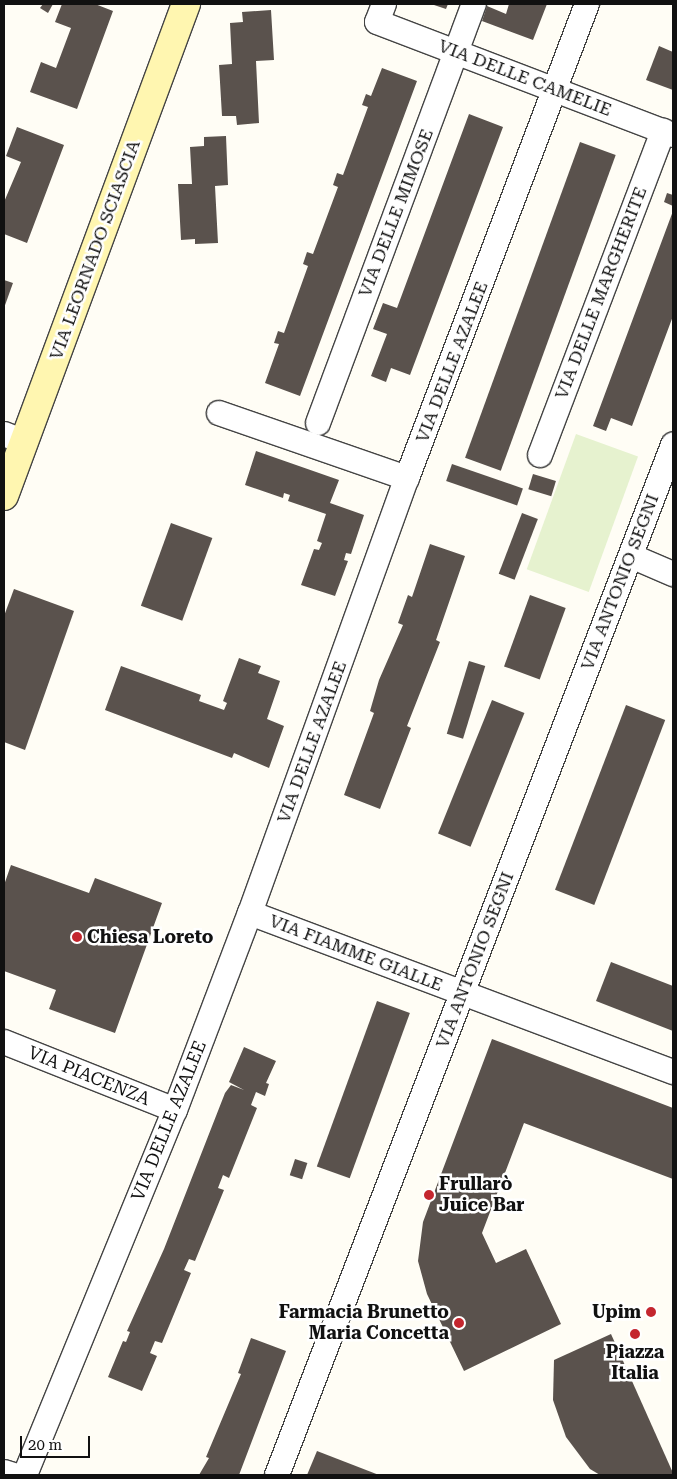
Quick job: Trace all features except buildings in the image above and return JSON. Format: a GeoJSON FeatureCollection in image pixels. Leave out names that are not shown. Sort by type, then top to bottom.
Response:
{"type":"FeatureCollection","features":[{"type":"Feature","properties":{"kind":"street","name":"VIA LEORNADO SCIASCIA"},"geometry":{"type":"LineString","coordinates":[[4,496],[14,438],[186,4]]}},
{"type":"Feature","properties":{"kind":"street","name":"VIA DELLE MIMOSE"},"geometry":{"type":"LineString","coordinates":[[318,423],[474,4]]}},
{"type":"Feature","properties":{"kind":"street","name":"VIA DELLE AZALEE"},"geometry":{"type":"LineString","coordinates":[[25,1475],[175,1110],[250,913],[407,478],[587,4]]}},
{"type":"Feature","properties":{"kind":"street","name":"VIA DELLE CAMELIE"},"geometry":{"type":"LineString","coordinates":[[380,13],[456,52],[668,133]]}},
{"type":"Feature","properties":{"kind":"street","name":"VIA DELLE MARGHERITE"},"geometry":{"type":"LineString","coordinates":[[540,455],[668,133]]}},
{"type":"Feature","properties":{"kind":"street"},"geometry":{"type":"LineString","coordinates":[[219,413],[407,478]]}},
{"type":"Feature","properties":{"kind":"street","name":"VIA ANTONIO SEGNI"},"geometry":{"type":"LineString","coordinates":[[277,1475],[673,445]]}},
{"type":"Feature","properties":{"kind":"street"},"geometry":{"type":"LineString","coordinates":[[630,556],[673,574]]}},
{"type":"Feature","properties":{"kind":"street","name":"VIA FIAMME GIALLE"},"geometry":{"type":"LineString","coordinates":[[250,913],[673,1072]]}},
{"type":"Feature","properties":{"kind":"street","name":"VIA PIACENZA"},"geometry":{"type":"LineString","coordinates":[[4,1042],[175,1110]]}},
{"type":"Feature","properties":{"kind":"street"},"geometry":{"type":"LineString","coordinates":[[4,1472],[14,1475]]}},
{"type":"Feature","properties":{"kind":"green space"},"geometry":{"type":"Polygon","coordinates":[[[576,434],[638,457],[589,592],[527,569],[576,434]]]}},
{"type":"Feature","properties":{"kind":"place","name":"Chiesa Loreto"},"geometry":{"type":"Point","coordinates":[77,937]}},
{"type":"Feature","properties":{"kind":"place","name":"Frullarò Juice Bar"},"geometry":{"type":"Point","coordinates":[429,1195]}},
{"type":"Feature","properties":{"kind":"place","name":"Upim"},"geometry":{"type":"Point","coordinates":[651,1312]}},
{"type":"Feature","properties":{"kind":"place","name":"Farmacia Brunetto Maria Concetta"},"geometry":{"type":"Point","coordinates":[459,1323]}},
{"type":"Feature","properties":{"kind":"place","name":"Piazza Italia"},"geometry":{"type":"Point","coordinates":[635,1334]}}]}
